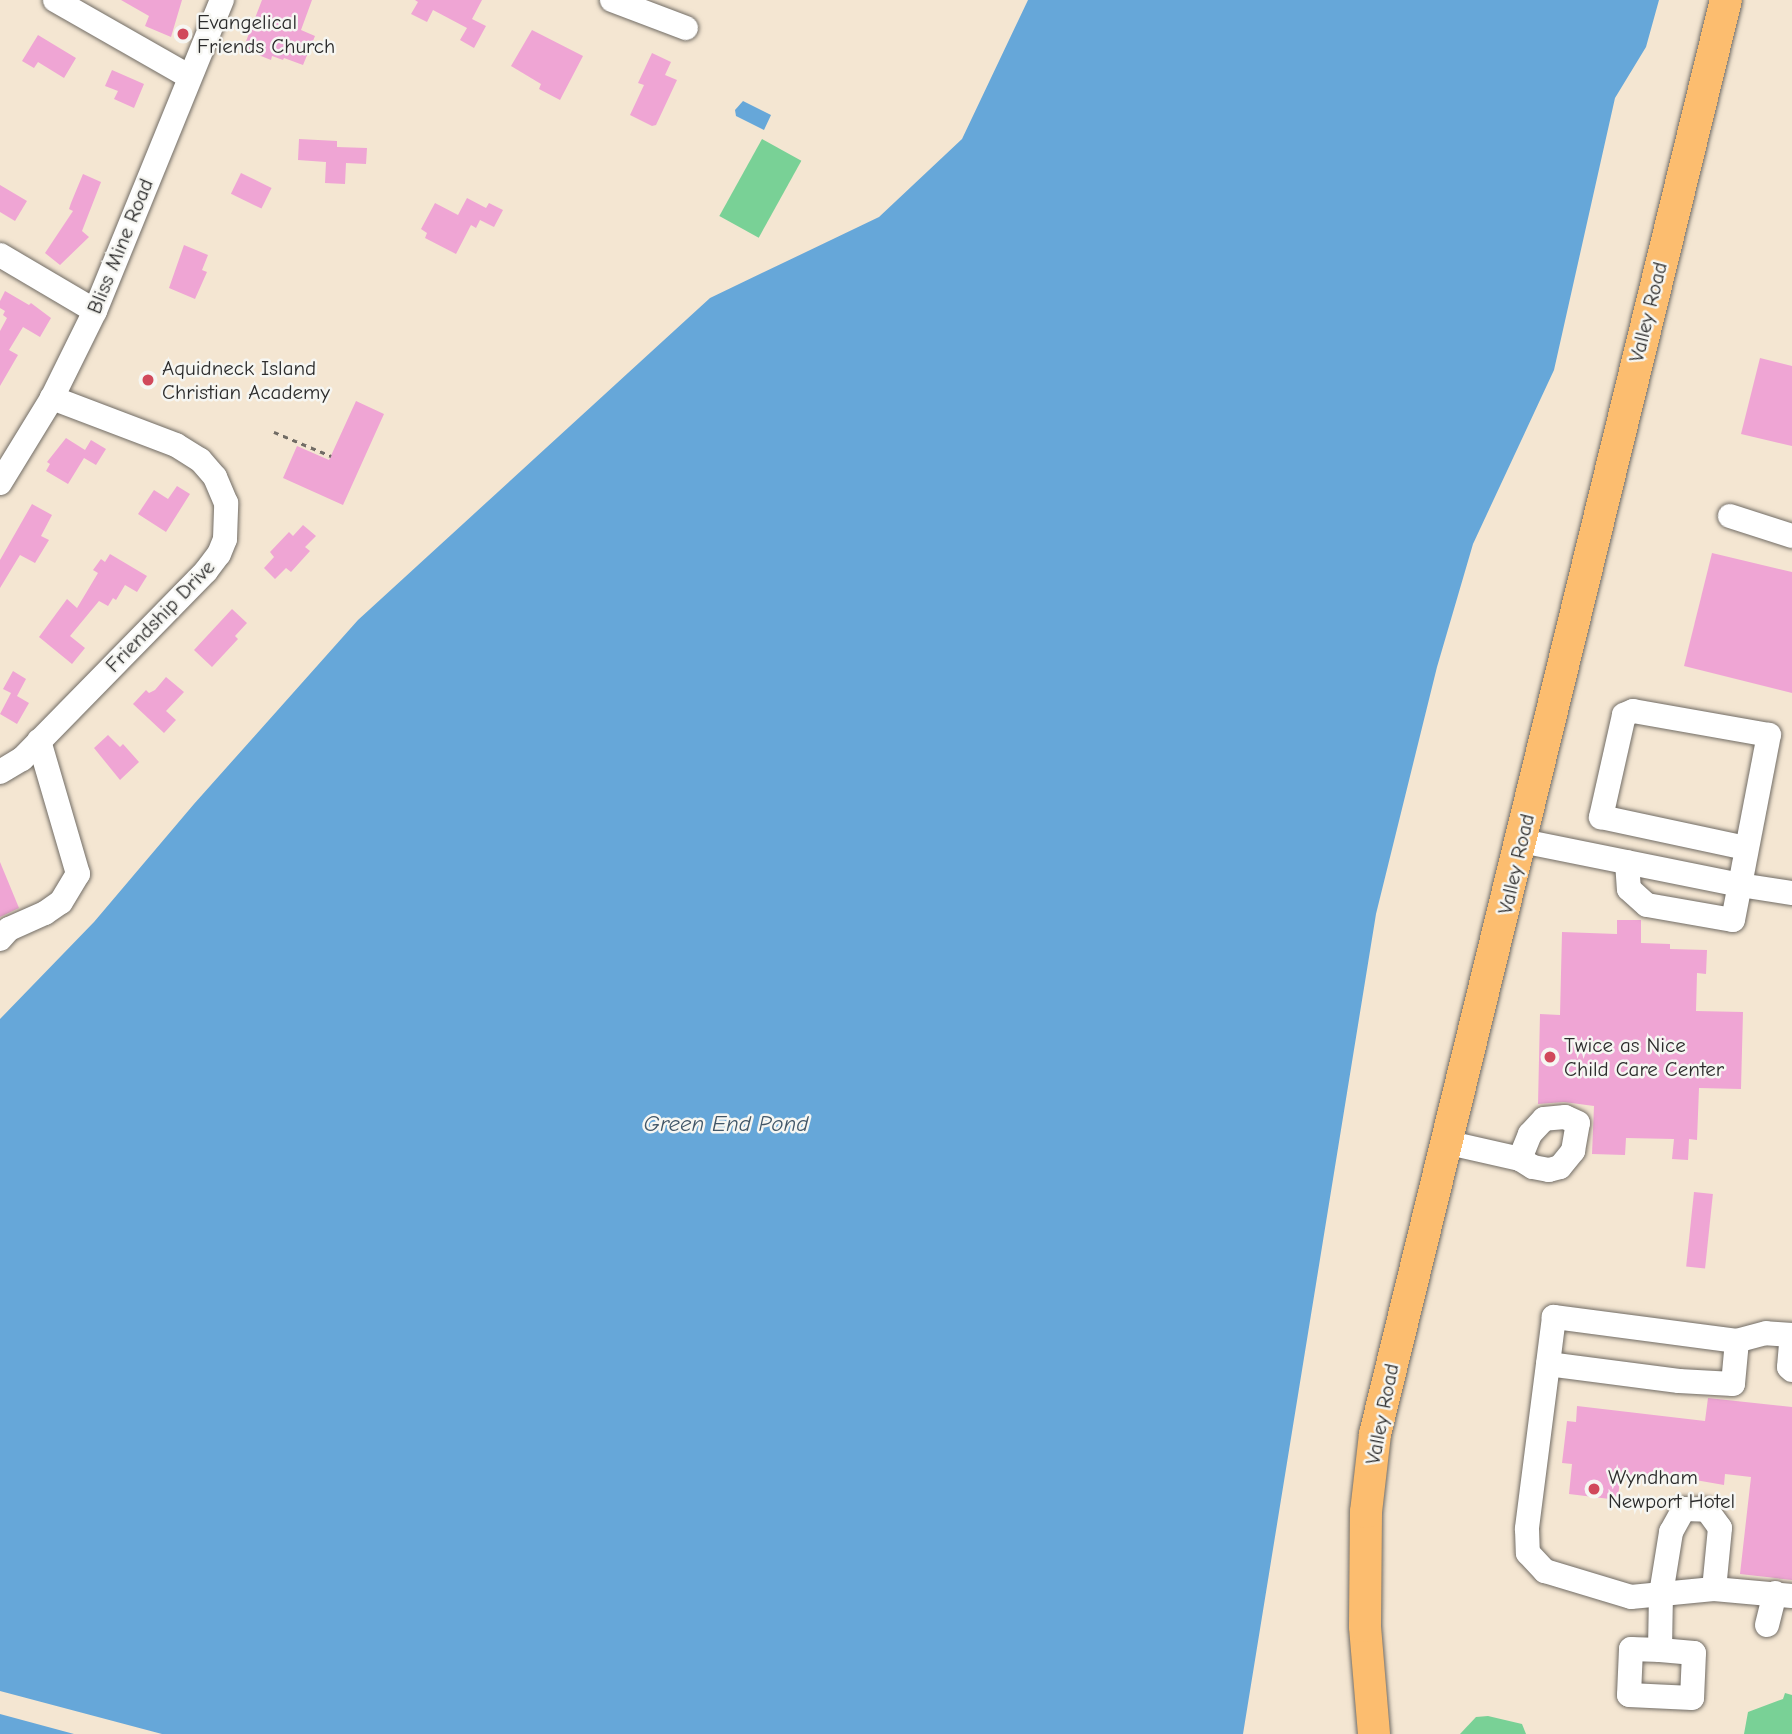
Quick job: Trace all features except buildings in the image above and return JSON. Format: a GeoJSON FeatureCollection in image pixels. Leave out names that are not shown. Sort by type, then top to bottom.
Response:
{"type":"FeatureCollection","features":[{"type":"Feature","properties":{"kind":"main road","name":"Valley Road"},"geometry":{"type":"LineString","coordinates":[[1374,1734],[1364,1626],[1366,1512],[1378,1422],[1521,841],[1623,411],[1726,0]]}},
{"type":"Feature","properties":{"kind":"street"},"geometry":{"type":"LineString","coordinates":[[55,0],[188,76]]}},
{"type":"Feature","properties":{"kind":"street","name":"Bliss Mine Road"},"geometry":{"type":"LineString","coordinates":[[0,483],[52,398],[95,311],[188,76],[222,0]]}},
{"type":"Feature","properties":{"kind":"street"},"geometry":{"type":"LineString","coordinates":[[612,0],[686,28]]}},
{"type":"Feature","properties":{"kind":"street"},"geometry":{"type":"LineString","coordinates":[[0,256],[95,311]]}},
{"type":"Feature","properties":{"kind":"street","name":"Friendship Drive"},"geometry":{"type":"LineString","coordinates":[[0,772],[22,759],[206,571],[219,554],[227,520],[226,503],[215,477],[188,451],[52,398]]}},
{"type":"Feature","properties":{"kind":"street"},"geometry":{"type":"LineString","coordinates":[[1730,516],[1792,536]]}},
{"type":"Feature","properties":{"kind":"street"},"geometry":{"type":"LineString","coordinates":[[1650,828],[1635,864],[1629,889],[1647,905],[1733,920],[1769,735],[1633,710],[1624,715],[1601,817],[1746,848]]}},
{"type":"Feature","properties":{"kind":"street"},"geometry":{"type":"LineString","coordinates":[[0,939],[9,929],[45,913],[61,902],[78,874],[39,741]]}},
{"type":"Feature","properties":{"kind":"street"},"geometry":{"type":"LineString","coordinates":[[1521,841],[1792,893]]}},
{"type":"Feature","properties":{"kind":"street"},"geometry":{"type":"LineString","coordinates":[[1445,1142],[1520,1158]]}},
{"type":"Feature","properties":{"kind":"street"},"geometry":{"type":"LineString","coordinates":[[1767,1625],[1784,1594],[1714,1589],[1631,1597],[1545,1571],[1528,1553],[1528,1529],[1554,1317],[1737,1341],[1766,1333],[1792,1335],[1789,1367],[1792,1370]]}},
{"type":"Feature","properties":{"kind":"street"},"geometry":{"type":"LineString","coordinates":[[1548,1364],[1679,1381],[1732,1384],[1737,1341]]}},
{"type":"Feature","properties":{"kind":"street"},"geometry":{"type":"LineString","coordinates":[[1660,1650],[1661,1594],[1671,1532],[1684,1509],[1707,1510],[1720,1528],[1714,1589]]}},
{"type":"Feature","properties":{"kind":"path"},"geometry":{"type":"LineString","coordinates":[[274,432],[331,456]]}},
{"type":"Feature","properties":{"kind":"green space"},"geometry":{"type":"Polygon","coordinates":[[[762,139],[801,161],[759,238],[719,216],[762,139]]]}},
{"type":"Feature","properties":{"kind":"green space"},"geometry":{"type":"Polygon","coordinates":[[[1785,1693],[1792,1695],[1792,1734],[1744,1734],[1748,1712],[1783,1699],[1785,1693]]]}},
{"type":"Feature","properties":{"kind":"green space"},"geometry":{"type":"Polygon","coordinates":[[[1488,1716],[1522,1724],[1526,1734],[1460,1734],[1476,1717],[1488,1716]]]}},
{"type":"Feature","properties":{"kind":"water","name":"Green End Pond"},"geometry":{"type":"Polygon","coordinates":[[[1028,0],[1659,0],[1646,47],[1615,98],[1554,370],[1473,544],[1437,667],[1376,914],[1243,1734],[162,1734],[0,1691],[0,1019],[94,922],[194,804],[358,620],[710,298],[879,217],[962,139],[1028,0]]]}},
{"type":"Feature","properties":{"kind":"water"},"geometry":{"type":"Polygon","coordinates":[[[743,101],[771,115],[764,130],[736,116],[735,110],[743,101]]]}},
{"type":"Feature","properties":{"kind":"water"},"geometry":{"type":"Polygon","coordinates":[[[0,1714],[74,1734],[0,1734],[0,1714]]]}},
{"type":"Feature","properties":{"kind":"place","name":"Evangelical Friends Church"},"geometry":{"type":"Point","coordinates":[183,34]}},
{"type":"Feature","properties":{"kind":"place","name":"Aquidneck Island Christian Academy"},"geometry":{"type":"Point","coordinates":[148,380]}},
{"type":"Feature","properties":{"kind":"place","name":"Twice as Nice Child Care Center"},"geometry":{"type":"Point","coordinates":[1550,1057]}},
{"type":"Feature","properties":{"kind":"place","name":"Wyndham Newport Hotel"},"geometry":{"type":"Point","coordinates":[1594,1489]}}]}
